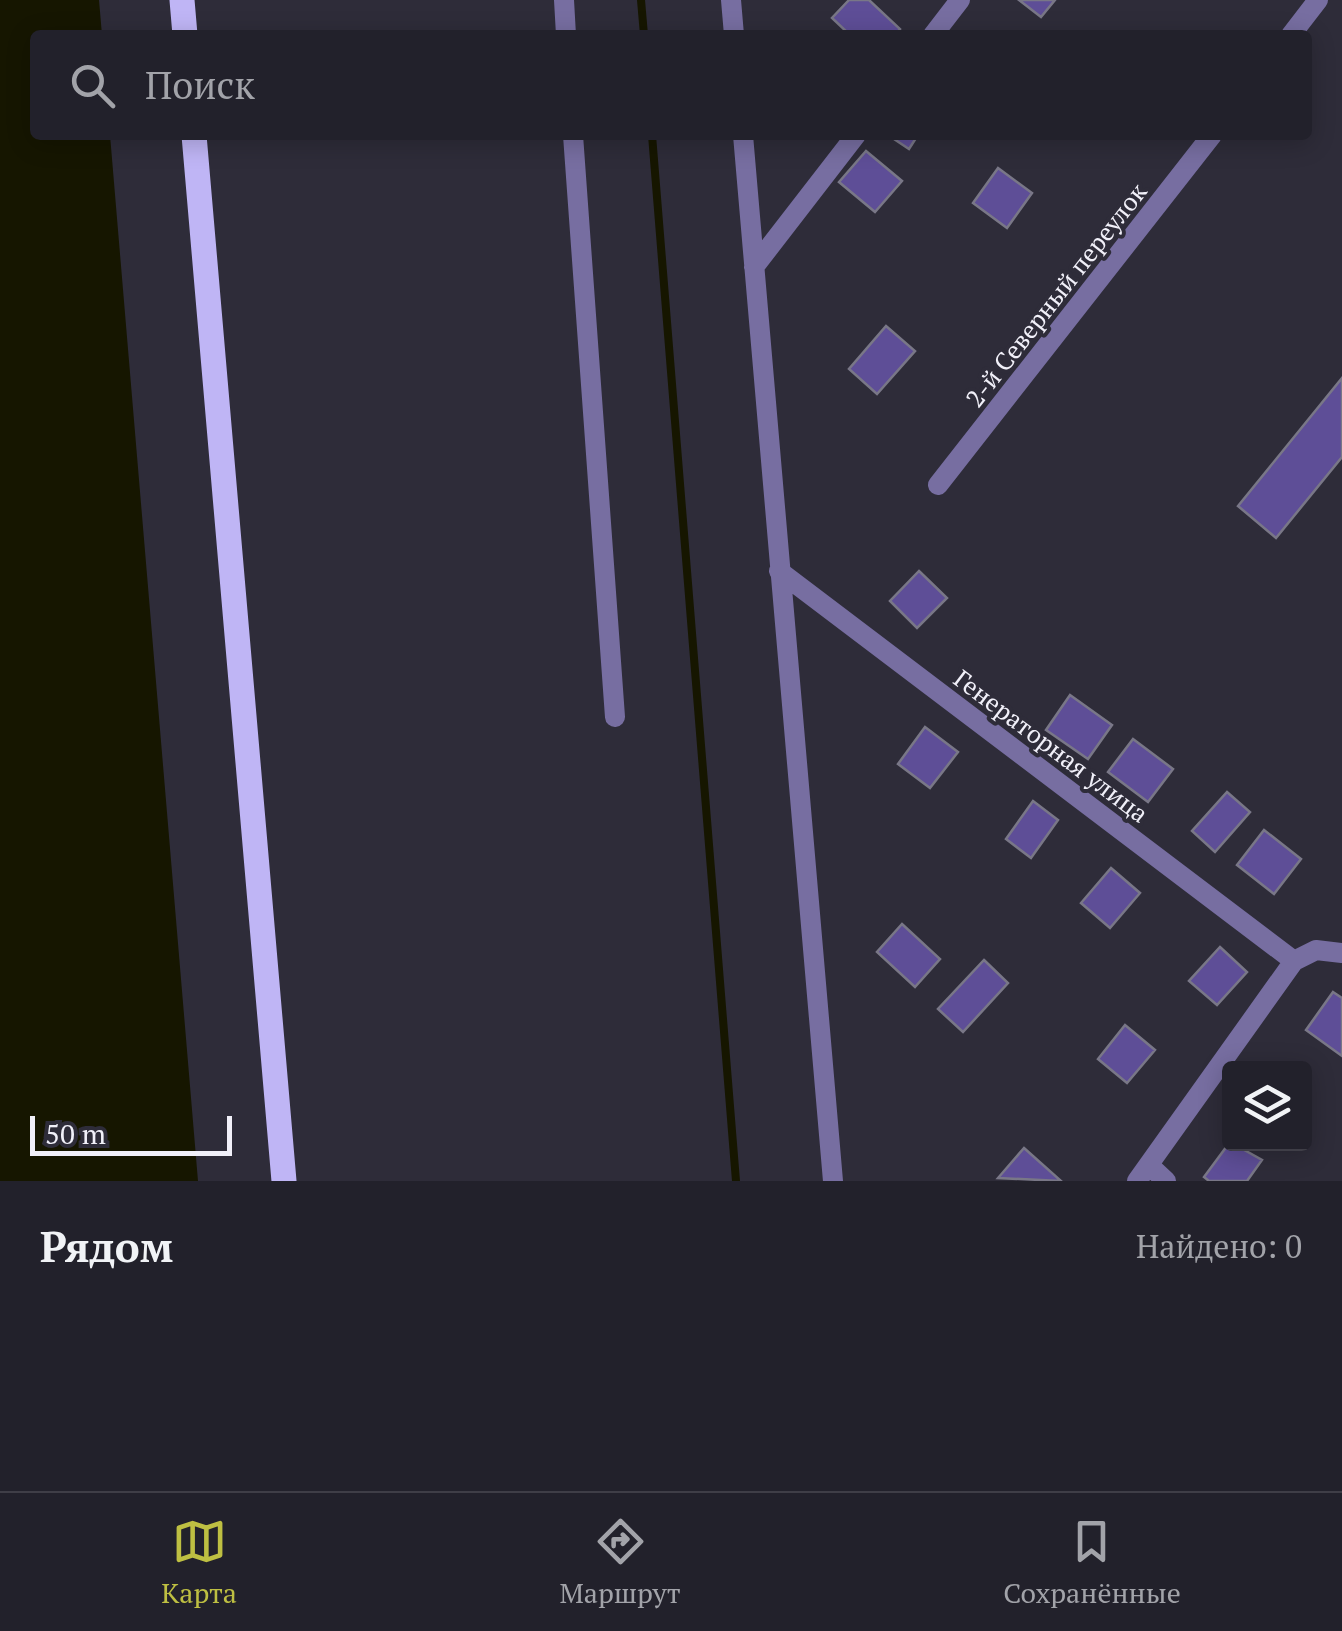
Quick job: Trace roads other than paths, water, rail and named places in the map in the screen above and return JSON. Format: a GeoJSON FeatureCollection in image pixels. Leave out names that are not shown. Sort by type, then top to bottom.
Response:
{"type":"FeatureCollection","features":[{"type":"Feature","properties":{"kind":"main road"},"geometry":{"type":"LineString","coordinates":[[182,0],[185,30]]}},
{"type":"Feature","properties":{"kind":"main road"},"geometry":{"type":"LineString","coordinates":[[194,140],[284,1181]]}},
{"type":"Feature","properties":{"kind":"street"},"geometry":{"type":"LineString","coordinates":[[564,0],[566,30]]}},
{"type":"Feature","properties":{"kind":"street"},"geometry":{"type":"LineString","coordinates":[[731,0],[734,30]]}},
{"type":"Feature","properties":{"kind":"street"},"geometry":{"type":"LineString","coordinates":[[937,30],[960,0]]}},
{"type":"Feature","properties":{"kind":"street"},"geometry":{"type":"LineString","coordinates":[[1295,30],[1318,0]]}},
{"type":"Feature","properties":{"kind":"street"},"geometry":{"type":"LineString","coordinates":[[573,140],[615,717]]}},
{"type":"Feature","properties":{"kind":"street"},"geometry":{"type":"LineString","coordinates":[[743,140],[833,1181]]}},
{"type":"Feature","properties":{"kind":"street"},"geometry":{"type":"LineString","coordinates":[[754,266],[852,140]]}},
{"type":"Feature","properties":{"kind":"street","name":"2-й Северный переулок"},"geometry":{"type":"LineString","coordinates":[[938,485],[1208,140]]}},
{"type":"Feature","properties":{"kind":"street","name":"Генераторная улица"},"geometry":{"type":"LineString","coordinates":[[779,571],[1294,961]]}},
{"type":"Feature","properties":{"kind":"street"},"geometry":{"type":"LineString","coordinates":[[1166,1181],[1143,1173],[1294,961],[1316,950],[1342,953]]}},
{"type":"Feature","properties":{"kind":"waterway"},"geometry":{"type":"LineString","coordinates":[[641,0],[644,30]]}},
{"type":"Feature","properties":{"kind":"waterway"},"geometry":{"type":"LineString","coordinates":[[652,140],[736,1181]]}}]}
